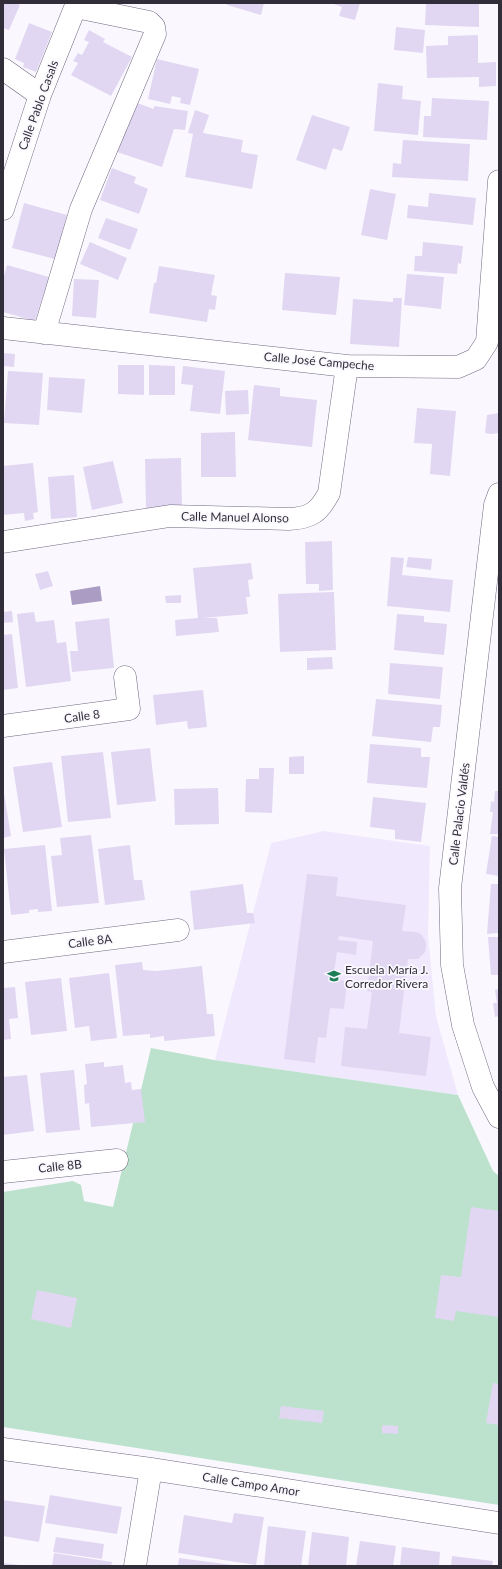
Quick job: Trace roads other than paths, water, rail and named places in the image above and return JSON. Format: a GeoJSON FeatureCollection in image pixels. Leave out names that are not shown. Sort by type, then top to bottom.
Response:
{"type":"FeatureCollection","features":[{"type":"Feature","properties":{"kind":"street","name":"Calle Pablo Casals"},"geometry":{"type":"LineString","coordinates":[[3,209],[40,95],[77,5]]}},
{"type":"Feature","properties":{"kind":"street"},"geometry":{"type":"LineString","coordinates":[[44,333],[81,209],[155,34],[154,27],[149,22],[77,5]]}},
{"type":"Feature","properties":{"kind":"street"},"geometry":{"type":"LineString","coordinates":[[3,68],[40,95]]}},
{"type":"Feature","properties":{"kind":"street","name":"Calle José Campeche"},"geometry":{"type":"LineString","coordinates":[[3,328],[346,366],[458,367],[476,359],[483,351],[487,342],[499,180]]}},
{"type":"Feature","properties":{"kind":"street","name":"Calle Manuel Alonso"},"geometry":{"type":"LineString","coordinates":[[3,542],[170,516],[289,519],[302,518],[314,513],[323,505],[329,493],[346,366]]}},
{"type":"Feature","properties":{"kind":"street","name":"Calle Palacio Valdés"},"geometry":{"type":"LineString","coordinates":[[497,500],[450,888],[452,966],[462,1025],[483,1087],[499,1117]]}},
{"type":"Feature","properties":{"kind":"street","name":"Calle 8"},"geometry":{"type":"LineString","coordinates":[[3,726],[128,709],[125,676]]}},
{"type":"Feature","properties":{"kind":"street","name":"Calle 8A"},"geometry":{"type":"LineString","coordinates":[[3,952],[178,930]]}},
{"type":"Feature","properties":{"kind":"street","name":"Calle 8B"},"geometry":{"type":"LineString","coordinates":[[3,1172],[117,1160]]}},
{"type":"Feature","properties":{"kind":"street","name":"Calle Campo Amor"},"geometry":{"type":"LineString","coordinates":[[3,1449],[150,1469],[499,1523]]}},
{"type":"Feature","properties":{"kind":"street"},"geometry":{"type":"LineString","coordinates":[[135,1566],[150,1469]]}},
{"type":"Feature","properties":{"kind":"place","name":"Escuela María J. Corredor Rivera"},"geometry":{"type":"Point","coordinates":[334,976]}}]}
